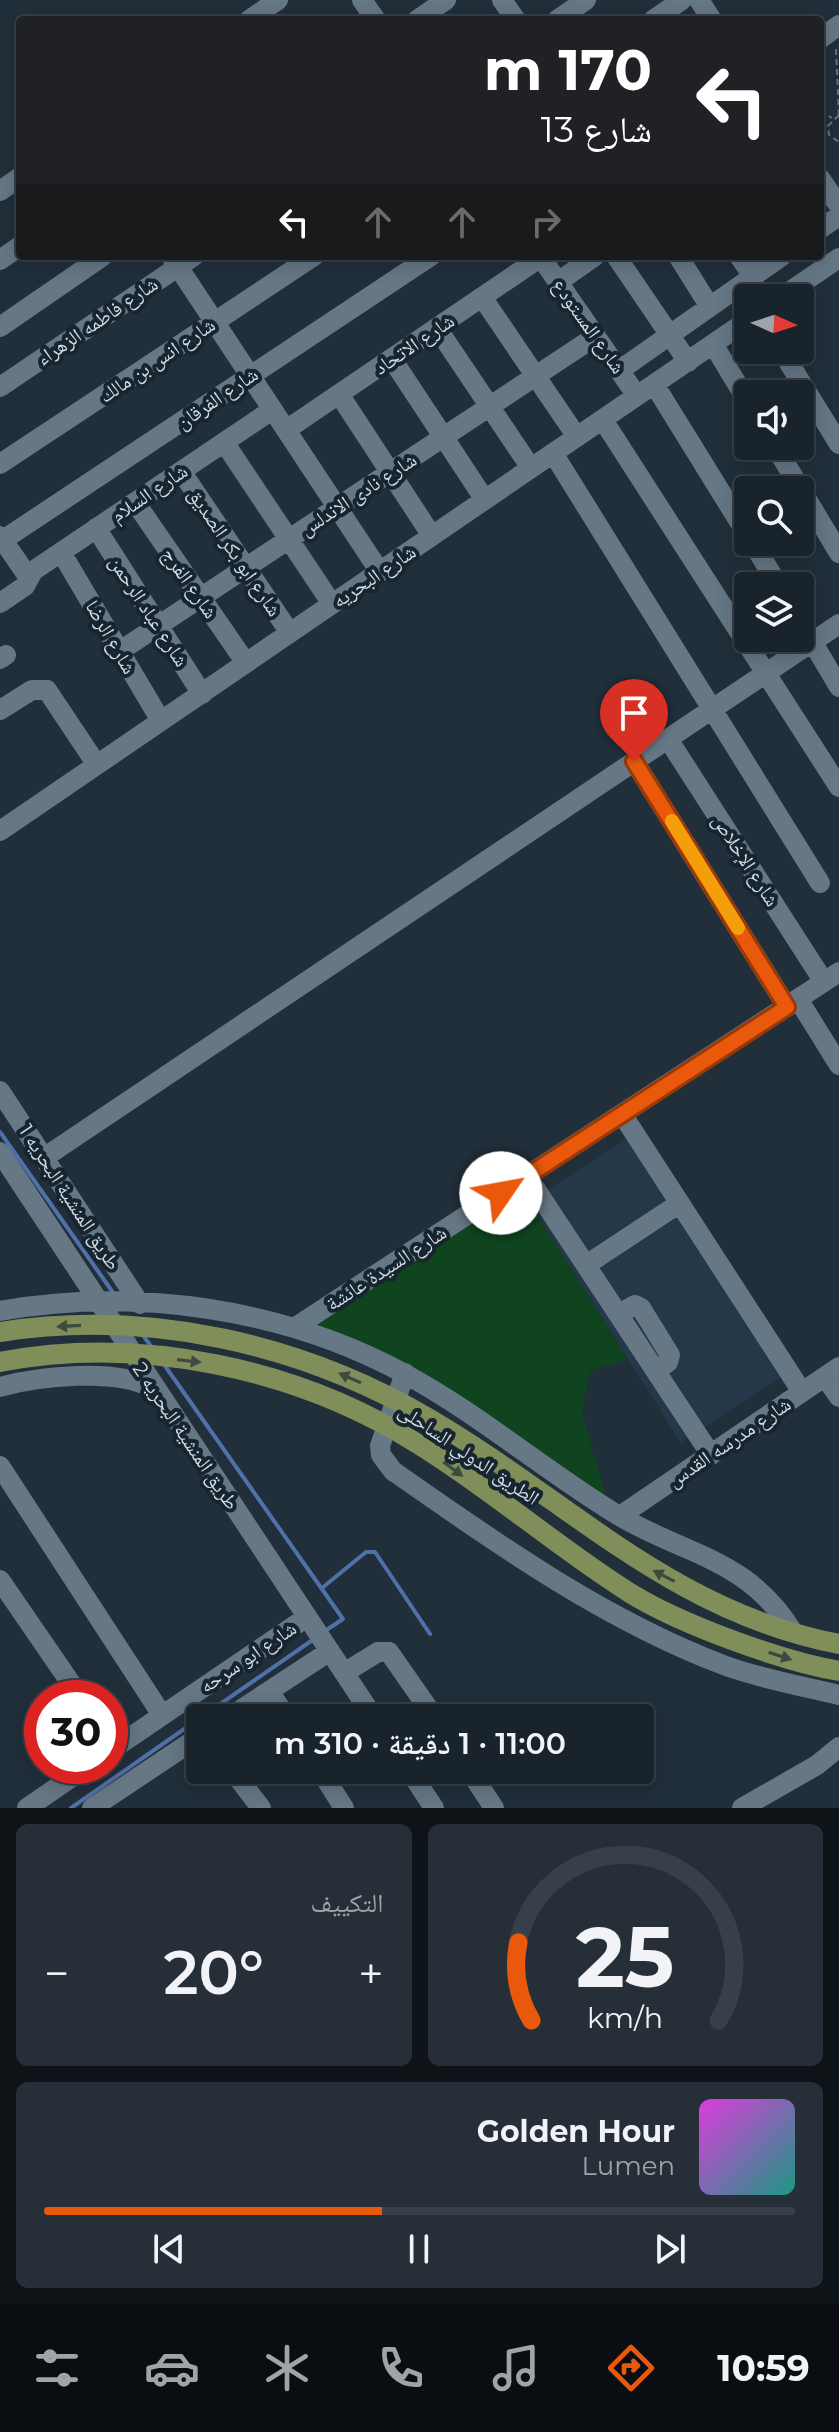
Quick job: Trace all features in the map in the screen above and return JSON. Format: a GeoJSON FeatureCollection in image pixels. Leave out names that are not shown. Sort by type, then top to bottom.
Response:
{"type":"FeatureCollection","features":[{"type":"Feature","properties":{"kind":"main road","name":"الطريق الدولي الساحلى"},"geometry":{"type":"LineString","coordinates":[[0,1332],[96,1325],[194,1332],[308,1361],[387,1395],[431,1419],[649,1568],[733,1611],[839,1644]]}},
{"type":"Feature","properties":{"kind":"main road","name":"الطريق الدولي الساحلى"},"geometry":{"type":"LineString","coordinates":[[0,1362],[103,1353],[151,1356],[214,1364],[299,1387],[418,1444],[634,1595],[723,1635],[784,1658],[839,1671]]}},
{"type":"Feature","properties":{"kind":"street"},"geometry":{"type":"LineString","coordinates":[[255,16],[278,0]]}},
{"type":"Feature","properties":{"kind":"street"},"geometry":{"type":"LineString","coordinates":[[659,16],[682,0]]}},
{"type":"Feature","properties":{"kind":"street"},"geometry":{"type":"LineString","coordinates":[[422,16],[442,1]]}},
{"type":"Feature","properties":{"kind":"street"},"geometry":{"type":"LineString","coordinates":[[824,184],[839,206]]}},
{"type":"Feature","properties":{"kind":"street"},"geometry":{"type":"LineString","coordinates":[[801,284],[839,258]]}},
{"type":"Feature","properties":{"kind":"street"},"geometry":{"type":"LineString","coordinates":[[0,327],[97,260]]}},
{"type":"Feature","properties":{"kind":"street"},"geometry":{"type":"LineString","coordinates":[[181,260],[215,322],[380,572]]}},
{"type":"Feature","properties":{"kind":"street","name":"شارع فاطمه الزهراء"},"geometry":{"type":"LineString","coordinates":[[0,387],[181,260]]}},
{"type":"Feature","properties":{"kind":"street","name":"شارع انس بن مالك"},"geometry":{"type":"LineString","coordinates":[[0,464],[308,260]]}},
{"type":"Feature","properties":{"kind":"street","name":"شارع الفرقان"},"geometry":{"type":"LineString","coordinates":[[1,538],[425,260]]}},
{"type":"Feature","properties":{"kind":"street","name":"شارع الاتحاد"},"geometry":{"type":"LineString","coordinates":[[286,430],[537,260]]}},
{"type":"Feature","properties":{"kind":"street","name":"شارع المستودع"},"geometry":{"type":"LineString","coordinates":[[543,260],[620,370],[646,390],[734,516]]}},
{"type":"Feature","properties":{"kind":"street"},"geometry":{"type":"LineString","coordinates":[[558,282],[589,260]]}},
{"type":"Feature","properties":{"kind":"street"},"geometry":{"type":"LineString","coordinates":[[619,260],[688,362]]}},
{"type":"Feature","properties":{"kind":"street"},"geometry":{"type":"LineString","coordinates":[[681,260],[710,307]]}},
{"type":"Feature","properties":{"kind":"street"},"geometry":{"type":"LineString","coordinates":[[742,260],[753,276]]}},
{"type":"Feature","properties":{"kind":"street"},"geometry":{"type":"LineString","coordinates":[[620,370],[776,260]]}},
{"type":"Feature","properties":{"kind":"street"},"geometry":{"type":"LineString","coordinates":[[482,297],[577,437]]}},
{"type":"Feature","properties":{"kind":"street"},"geometry":{"type":"LineString","coordinates":[[437,328],[531,468]]}},
{"type":"Feature","properties":{"kind":"street","name":"شارع البحريه"},"geometry":{"type":"LineString","coordinates":[[3,824],[202,694],[734,330]]}},
{"type":"Feature","properties":{"kind":"street","name":"شارع نادى الاندلس"},"geometry":{"type":"LineString","coordinates":[[120,651],[596,336]]}},
{"type":"Feature","properties":{"kind":"street"},"geometry":{"type":"LineString","coordinates":[[713,344],[735,380]]}},
{"type":"Feature","properties":{"kind":"street"},"geometry":{"type":"LineString","coordinates":[[392,359],[485,500]]}},
{"type":"Feature","properties":{"kind":"street"},"geometry":{"type":"LineString","coordinates":[[790,364],[839,444]]}},
{"type":"Feature","properties":{"kind":"street"},"geometry":{"type":"LineString","coordinates":[[339,394],[432,536]]}},
{"type":"Feature","properties":{"kind":"street","name":"شارع السلام"},"geometry":{"type":"LineString","coordinates":[[0,603],[25,586],[33,571],[272,410]]}},
{"type":"Feature","properties":{"kind":"street"},"geometry":{"type":"LineString","coordinates":[[603,420],[839,787]]}},
{"type":"Feature","properties":{"kind":"street"},"geometry":{"type":"LineString","coordinates":[[224,442],[332,604]]}},
{"type":"Feature","properties":{"kind":"street"},"geometry":{"type":"LineString","coordinates":[[553,453],[820,883]]}},
{"type":"Feature","properties":{"kind":"street"},"geometry":{"type":"LineString","coordinates":[[783,460],[839,553]]}},
{"type":"Feature","properties":{"kind":"street","name":"شارع ابو بكر الصديق"},"geometry":{"type":"LineString","coordinates":[[181,471],[290,633]]}},
{"type":"Feature","properties":{"kind":"street","name":"شارع الفرج"},"geometry":{"type":"LineString","coordinates":[[135,502],[246,663]]}},
{"type":"Feature","properties":{"kind":"street","name":"شارع عباد الرحمن"},"geometry":{"type":"LineString","coordinates":[[96,528],[202,694]]}},
{"type":"Feature","properties":{"kind":"street"},"geometry":{"type":"LineString","coordinates":[[1,538],[29,578]]}},
{"type":"Feature","properties":{"kind":"street","name":"شارع الرضا"},"geometry":{"type":"LineString","coordinates":[[61,552],[161,721]]}},
{"type":"Feature","properties":{"kind":"street"},"geometry":{"type":"LineString","coordinates":[[814,640],[839,624]]}},
{"type":"Feature","properties":{"kind":"street"},"geometry":{"type":"LineString","coordinates":[[814,643],[839,687]]}},
{"type":"Feature","properties":{"kind":"street"},"geometry":{"type":"LineString","coordinates":[[45,1157],[796,652]]}},
{"type":"Feature","properties":{"kind":"street"},"geometry":{"type":"LineString","coordinates":[[0,710],[32,690],[47,690],[97,765]]}},
{"type":"Feature","properties":{"kind":"street","name":"شارع الإخلاص"},"geometry":{"type":"LineString","coordinates":[[668,739],[832,977]]}},
{"type":"Feature","properties":{"kind":"street"},"geometry":{"type":"LineString","coordinates":[[634,761],[792,1003],[839,1065]]}},
{"type":"Feature","properties":{"kind":"street","name":"شارع السيدة عائشة"},"geometry":{"type":"LineString","coordinates":[[294,1328],[832,977]]}},
{"type":"Feature","properties":{"kind":"street","name":"طريق المنشية البحريه 1"},"geometry":{"type":"LineString","coordinates":[[0,1091],[140,1304]]}},
{"type":"Feature","properties":{"kind":"street"},"geometry":{"type":"LineString","coordinates":[[622,1114],[802,1392]]}},
{"type":"Feature","properties":{"kind":"street","name":"طريق المنشية البحريه 2"},"geometry":{"type":"LineString","coordinates":[[0,1152],[365,1704]]}},
{"type":"Feature","properties":{"kind":"street"},"geometry":{"type":"LineString","coordinates":[[527,1176],[619,1314],[635,1305],[641,1308],[670,1355],[668,1362],[656,1371],[711,1455]]}},
{"type":"Feature","properties":{"kind":"street"},"geometry":{"type":"LineString","coordinates":[[586,1265],[680,1203]]}},
{"type":"Feature","properties":{"kind":"street"},"geometry":{"type":"LineString","coordinates":[[0,1311],[98,1302],[140,1304],[220,1311],[294,1328],[405,1373],[620,1516],[746,1578],[768,1597],[793,1632]]}},
{"type":"Feature","properties":{"kind":"street"},"geometry":{"type":"LineString","coordinates":[[832,1372],[839,1397]]}},
{"type":"Feature","properties":{"kind":"street","name":"شارع مدرسه القدس"},"geometry":{"type":"LineString","coordinates":[[620,1516],[832,1372]]}},
{"type":"Feature","properties":{"kind":"street"},"geometry":{"type":"LineString","coordinates":[[405,1373],[380,1446],[381,1455],[393,1471],[515,1555],[649,1632],[730,1668],[839,1695]]}},
{"type":"Feature","properties":{"kind":"street"},"geometry":{"type":"LineString","coordinates":[[0,1387],[89,1375],[128,1376],[155,1389]]}},
{"type":"Feature","properties":{"kind":"street"},"geometry":{"type":"LineString","coordinates":[[0,1466],[162,1715]]}},
{"type":"Feature","properties":{"kind":"street"},"geometry":{"type":"LineString","coordinates":[[0,1580],[69,1680]]}},
{"type":"Feature","properties":{"kind":"street","name":"شارع ابو سرحه"},"geometry":{"type":"LineString","coordinates":[[128,1736],[307,1617]]}},
{"type":"Feature","properties":{"kind":"street","name":"شارع ابو سرحه"},"geometry":{"type":"LineString","coordinates":[[249,1704],[330,1651]]}},
{"type":"Feature","properties":{"kind":"street"},"geometry":{"type":"LineString","coordinates":[[344,1673],[378,1652],[389,1652],[425,1704]]}},
{"type":"Feature","properties":{"kind":"street"},"geometry":{"type":"LineString","coordinates":[[269,1691],[278,1704]]}},
{"type":"Feature","properties":{"kind":"street"},"geometry":{"type":"LineString","coordinates":[[92,1808],[186,1745]]}},
{"type":"Feature","properties":{"kind":"street"},"geometry":{"type":"LineString","coordinates":[[742,1808],[817,1765],[839,1747]]}},
{"type":"Feature","properties":{"kind":"street"},"geometry":{"type":"LineString","coordinates":[[27,1808],[62,1784]]}},
{"type":"Feature","properties":{"kind":"street"},"geometry":{"type":"LineString","coordinates":[[246,1784],[261,1808]]}},
{"type":"Feature","properties":{"kind":"street"},"geometry":{"type":"LineString","coordinates":[[329,1784],[344,1808]]}},
{"type":"Feature","properties":{"kind":"street"},"geometry":{"type":"LineString","coordinates":[[418,1784],[434,1808]]}},
{"type":"Feature","properties":{"kind":"street"},"geometry":{"type":"LineString","coordinates":[[478,1784],[494,1808]]}},
{"type":"Feature","properties":{"kind":"path"},"geometry":{"type":"LineString","coordinates":[[831,31],[839,115],[832,118]]}},
{"type":"Feature","properties":{"kind":"path"},"geometry":{"type":"LineString","coordinates":[[824,113],[832,118]]}},
{"type":"Feature","properties":{"kind":"path"},"geometry":{"type":"LineString","coordinates":[[832,118],[829,135],[839,142]]}},
{"type":"Feature","properties":{"kind":"shaded area"},"geometry":{"type":"Polygon","coordinates":[[[638,1131],[790,1371],[681,1443],[529,1202],[638,1131]]]}},
{"type":"Feature","properties":{"kind":"green space"},"geometry":{"type":"Polygon","coordinates":[[[518,1191],[529,1202],[628,1360],[590,1371],[582,1412],[607,1501],[310,1326],[518,1191]]]}},
{"type":"Feature","properties":{"kind":"waterway"},"geometry":{"type":"LineString","coordinates":[[0,1132],[114,1294]]}},
{"type":"Feature","properties":{"kind":"waterway"},"geometry":{"type":"LineString","coordinates":[[142,1334],[153,1349]]}},
{"type":"Feature","properties":{"kind":"waterway"},"geometry":{"type":"LineString","coordinates":[[163,1363],[343,1619],[325,1631]]}},
{"type":"Feature","properties":{"kind":"waterway"},"geometry":{"type":"LineString","coordinates":[[322,1588],[366,1552],[375,1552],[430,1634]]}},
{"type":"Feature","properties":{"kind":"waterway"},"geometry":{"type":"LineString","coordinates":[[220,1704],[314,1639]]}},
{"type":"Feature","properties":{"kind":"waterway"},"geometry":{"type":"LineString","coordinates":[[71,1808],[186,1728]]}},
{"type":"Feature","properties":{"kind":"slow traffic"},"geometry":{"type":"LineString","coordinates":[[672,821],[738,928]]}},
{"type":"Feature","properties":{"kind":"route"},"geometry":{"type":"LineString","coordinates":[[501,1193],[787,1007],[634,761]]}}]}
